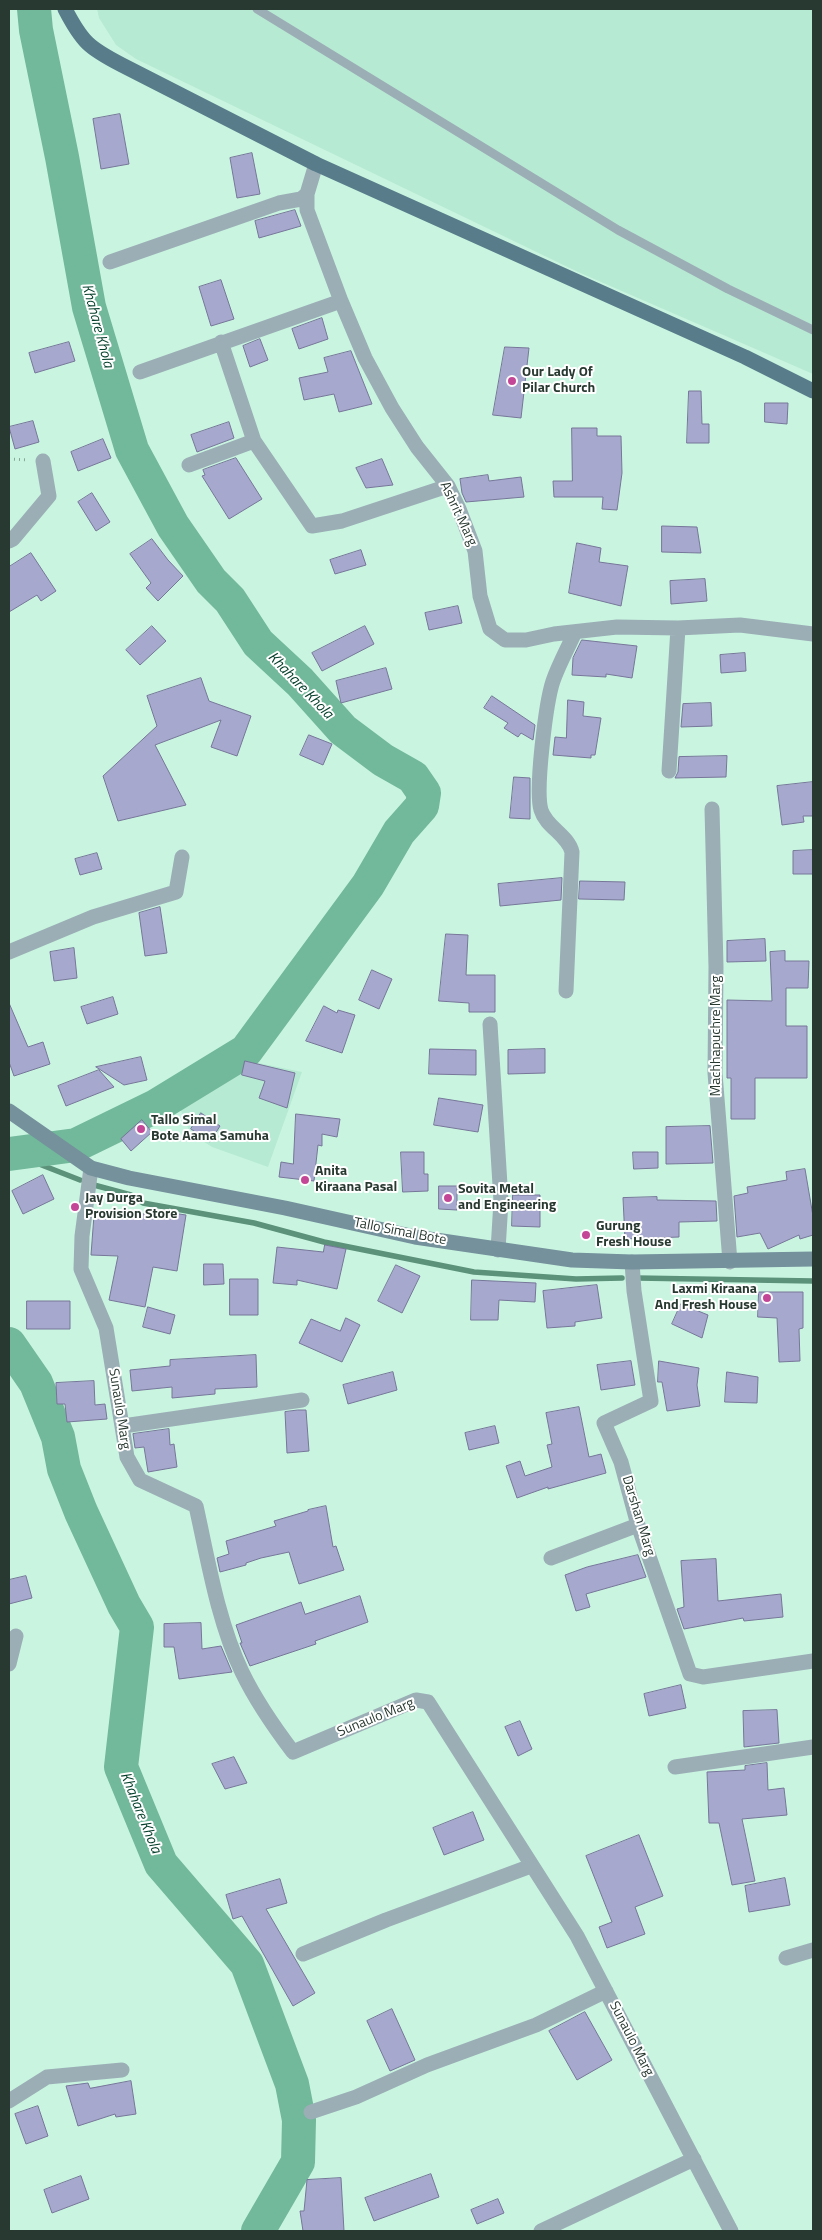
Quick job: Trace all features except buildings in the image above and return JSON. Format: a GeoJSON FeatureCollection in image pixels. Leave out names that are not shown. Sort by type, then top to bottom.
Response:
{"type":"FeatureCollection","features":[{"type":"Feature","properties":{"kind":"main road"},"geometry":{"type":"LineString","coordinates":[[65,9],[78,33],[97,52],[316,164],[745,357],[813,391]]}},
{"type":"Feature","properties":{"kind":"main road","name":"Tallo Simal Bote"},"geometry":{"type":"LineString","coordinates":[[9,1111],[91,1168],[129,1178],[285,1208],[415,1237],[572,1260],[730,1262],[813,1259]]}},
{"type":"Feature","properties":{"kind":"street","name":"Ashrit Marg"},"geometry":{"type":"LineString","coordinates":[[316,164],[307,194],[307,210],[341,301],[365,358],[392,408],[417,447],[448,486],[475,551],[480,596],[490,629],[505,640],[526,640],[617,627],[678,628],[740,625],[813,634]]}},
{"type":"Feature","properties":{"kind":"street"},"geometry":{"type":"LineString","coordinates":[[110,262],[279,203],[301,199],[307,194]]}},
{"type":"Feature","properties":{"kind":"street"},"geometry":{"type":"LineString","coordinates":[[140,372],[220,342],[341,301]]}},
{"type":"Feature","properties":{"kind":"street"},"geometry":{"type":"LineString","coordinates":[[220,342],[254,441],[312,526],[342,521],[448,486]]}},
{"type":"Feature","properties":{"kind":"street"},"geometry":{"type":"LineString","coordinates":[[189,465],[254,441]]}},
{"type":"Feature","properties":{"kind":"street"},"geometry":{"type":"LineString","coordinates":[[9,541],[49,496],[43,461]]}},
{"type":"Feature","properties":{"kind":"street"},"geometry":{"type":"LineString","coordinates":[[669,771],[678,628]]}},
{"type":"Feature","properties":{"kind":"street"},"geometry":{"type":"LineString","coordinates":[[566,991],[572,852],[570,844],[554,830],[541,812],[539,800],[541,758],[552,683],[575,632]]}},
{"type":"Feature","properties":{"kind":"street","name":"Machhapuchre Marg"},"geometry":{"type":"LineString","coordinates":[[712,809],[716,968],[715,1074],[730,1262]]}},
{"type":"Feature","properties":{"kind":"street"},"geometry":{"type":"LineString","coordinates":[[9,952],[93,917],[176,892],[182,857]]}},
{"type":"Feature","properties":{"kind":"street"},"geometry":{"type":"LineString","coordinates":[[490,1024],[501,1201],[498,1250]]}},
{"type":"Feature","properties":{"kind":"street","name":"Sunaulo Marg"},"geometry":{"type":"LineString","coordinates":[[91,1168],[82,1236],[81,1269],[106,1328],[127,1457],[140,1480],[196,1506],[209,1565],[230,1640],[239,1664],[272,1725],[293,1752],[416,1700],[428,1702],[577,1936],[731,2231]]}},
{"type":"Feature","properties":{"kind":"street","name":"Darshan Marg"},"geometry":{"type":"LineString","coordinates":[[632,1262],[634,1290],[651,1401],[604,1423],[621,1462],[638,1525],[690,1674],[703,1678],[813,1661]]}},
{"type":"Feature","properties":{"kind":"street"},"geometry":{"type":"LineString","coordinates":[[123,1426],[302,1400]]}},
{"type":"Feature","properties":{"kind":"street"},"geometry":{"type":"LineString","coordinates":[[551,1558],[638,1525]]}},
{"type":"Feature","properties":{"kind":"street"},"geometry":{"type":"LineString","coordinates":[[9,1664],[16,1636]]}},
{"type":"Feature","properties":{"kind":"street"},"geometry":{"type":"LineString","coordinates":[[675,1767],[813,1747]]}},
{"type":"Feature","properties":{"kind":"street"},"geometry":{"type":"LineString","coordinates":[[303,1954],[386,1920],[531,1866]]}},
{"type":"Feature","properties":{"kind":"street"},"geometry":{"type":"LineString","coordinates":[[786,1958],[813,1950]]}},
{"type":"Feature","properties":{"kind":"street"},"geometry":{"type":"LineString","coordinates":[[311,2112],[356,2097],[427,2065],[536,2025],[606,1991]]}},
{"type":"Feature","properties":{"kind":"street"},"geometry":{"type":"LineString","coordinates":[[9,2101],[47,2077],[122,2070]]}},
{"type":"Feature","properties":{"kind":"street"},"geometry":{"type":"LineString","coordinates":[[541,2231],[694,2159]]}},
{"type":"Feature","properties":{"kind":"lane"},"geometry":{"type":"LineString","coordinates":[[257,9],[618,230],[728,289],[813,330]]}},
{"type":"Feature","properties":{"kind":"shaded area"},"geometry":{"type":"Polygon","coordinates":[[[97,9],[813,9],[813,374],[578,272],[136,59],[116,45],[99,18],[97,9]]]}},
{"type":"Feature","properties":{"kind":"shaded area"},"geometry":{"type":"Polygon","coordinates":[[[244,1060],[302,1072],[268,1167],[212,1147],[190,1133],[177,1101],[244,1060]]]}},
{"type":"Feature","properties":{"kind":"waterway","name":"Khahare Khola"},"geometry":{"type":"LineString","coordinates":[[9,1154],[76,1145],[156,1106],[246,1051],[368,885],[399,832],[422,806],[424,793],[413,777],[383,760],[343,730],[300,682],[258,643],[230,600],[211,581],[173,526],[132,450],[89,307],[62,157],[36,30],[34,9]]}},
{"type":"Feature","properties":{"kind":"waterway"},"geometry":{"type":"LineString","coordinates":[[11,1153],[80,1180]]}},
{"type":"Feature","properties":{"kind":"waterway"},"geometry":{"type":"LineString","coordinates":[[94,1185],[131,1195],[143,1203],[254,1223],[324,1242],[474,1272],[576,1279],[622,1278]]}},
{"type":"Feature","properties":{"kind":"waterway"},"geometry":{"type":"LineString","coordinates":[[637,1278],[813,1281]]}},
{"type":"Feature","properties":{"kind":"waterway","name":"Khahare Khola"},"geometry":{"type":"LineString","coordinates":[[9,1344],[36,1383],[58,1437],[64,1469],[81,1512],[124,1605],[137,1627],[121,1767],[161,1864],[247,1964],[292,2084],[299,2120],[298,2162],[258,2231]]}},
{"type":"Feature","properties":{"kind":"place","name":"Our Lady Of Pilar Church"},"geometry":{"type":"Point","coordinates":[512,381]}},
{"type":"Feature","properties":{"kind":"place","name":"Tallo Simal Bote Aama Samuha"},"geometry":{"type":"Point","coordinates":[141,1129]}},
{"type":"Feature","properties":{"kind":"place","name":"Anita Kiraana Pasal"},"geometry":{"type":"Point","coordinates":[305,1180]}},
{"type":"Feature","properties":{"kind":"place","name":"Sovita Metal and Engineering"},"geometry":{"type":"Point","coordinates":[448,1198]}},
{"type":"Feature","properties":{"kind":"place","name":"Jay Durga Provision Store"},"geometry":{"type":"Point","coordinates":[75,1207]}},
{"type":"Feature","properties":{"kind":"place","name":"Gurung Fresh House"},"geometry":{"type":"Point","coordinates":[586,1235]}},
{"type":"Feature","properties":{"kind":"place","name":"Laxmi Kiraana And Fresh House"},"geometry":{"type":"Point","coordinates":[767,1298]}}]}
